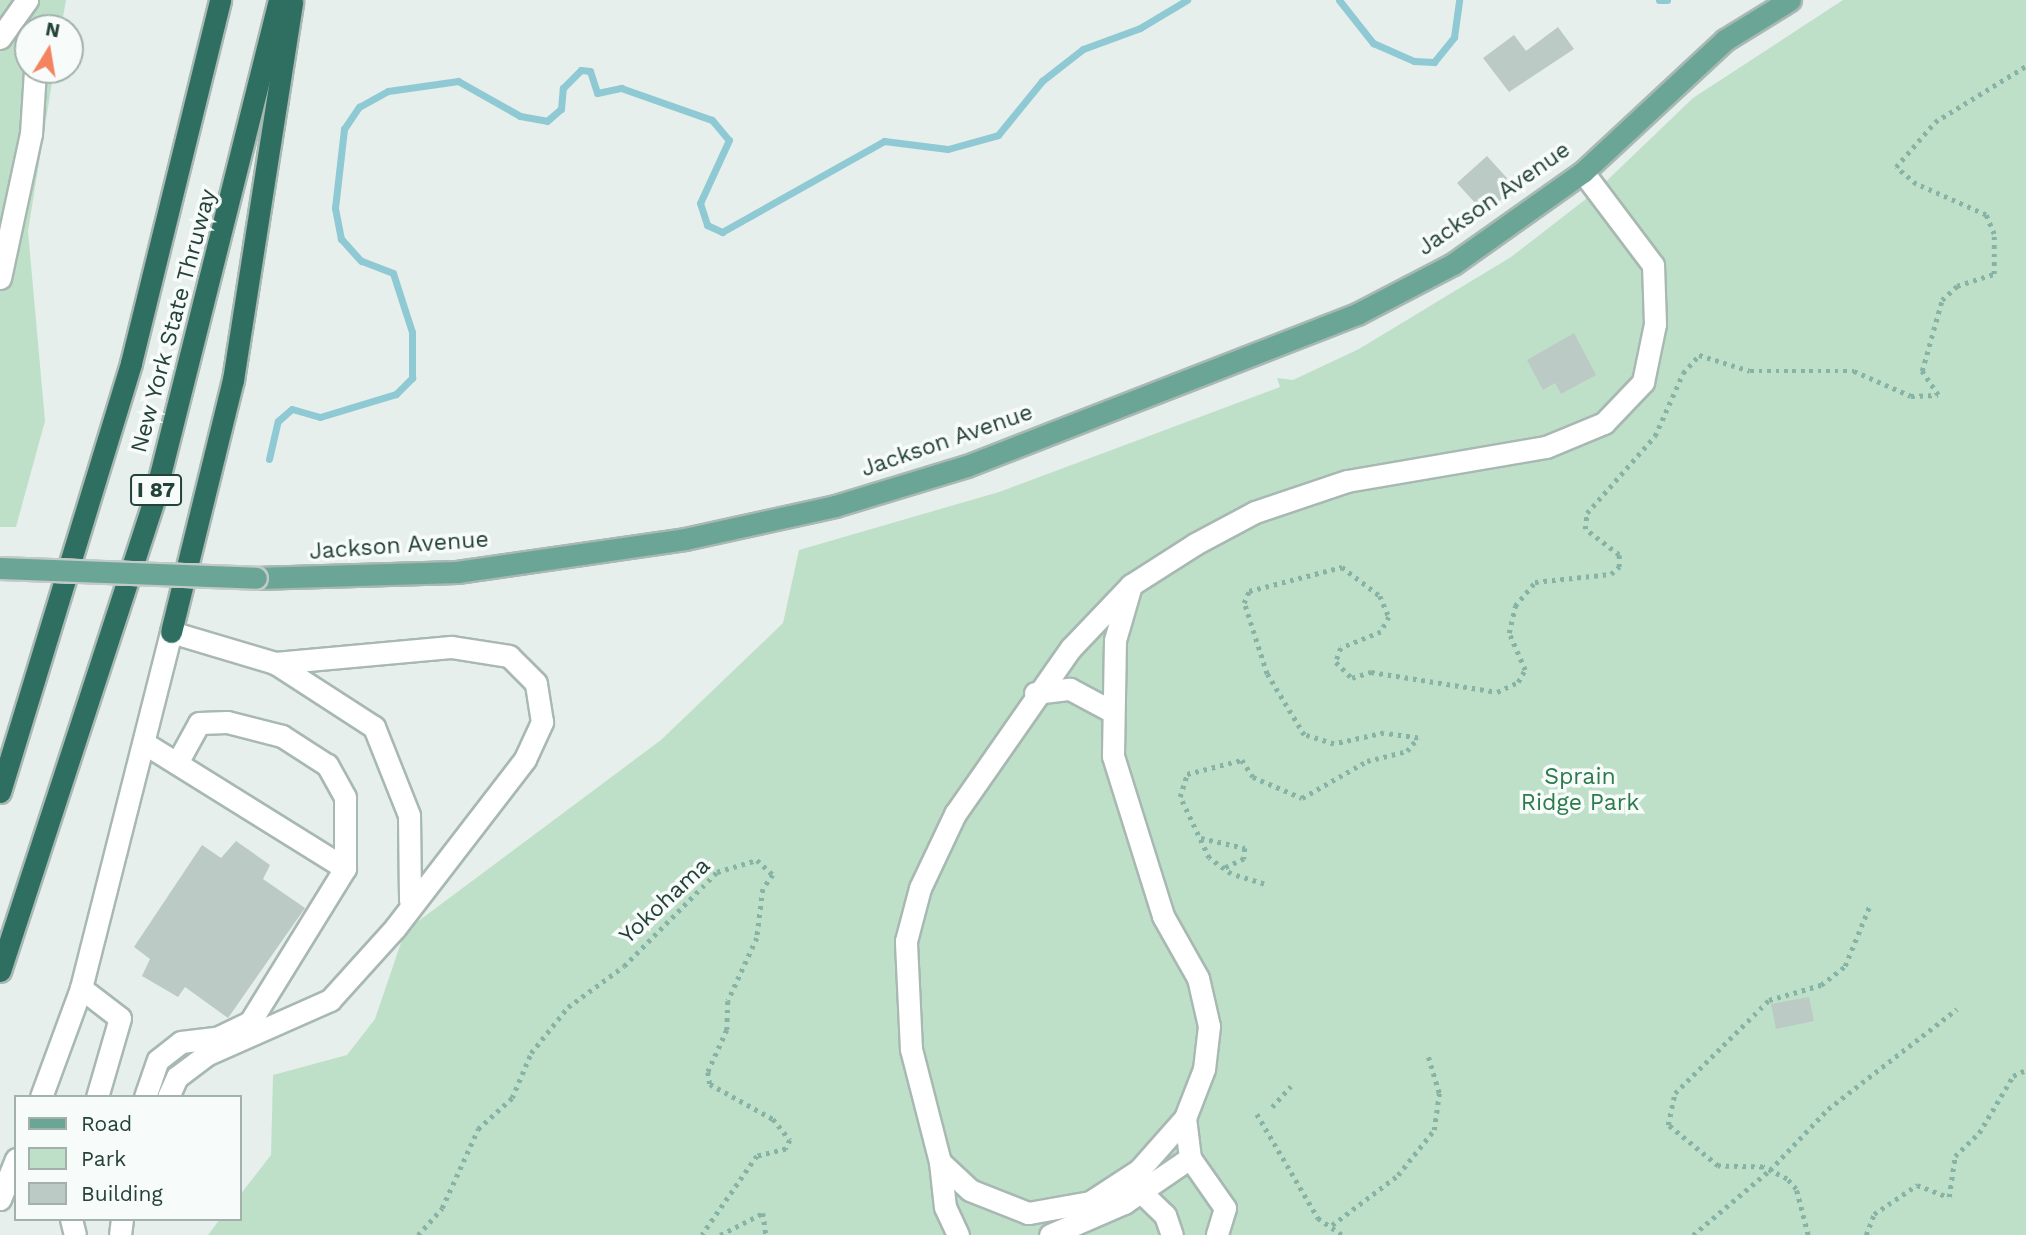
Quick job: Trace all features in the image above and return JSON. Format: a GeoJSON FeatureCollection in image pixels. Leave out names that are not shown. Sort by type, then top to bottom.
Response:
{"type":"FeatureCollection","features":[{"type":"Feature","properties":{"kind":"highway","name":"New York State Thruway"},"geometry":{"type":"LineString","coordinates":[[0,792],[128,377],[220,0]]}},
{"type":"Feature","properties":{"kind":"highway","name":"New York State Thruway"},"geometry":{"type":"LineString","coordinates":[[0,971],[154,499],[279,0]]}},
{"type":"Feature","properties":{"kind":"highway"},"geometry":{"type":"LineString","coordinates":[[171,632],[233,380],[292,0]]}},
{"type":"Feature","properties":{"kind":"main road","name":"Jackson Avenue"},"geometry":{"type":"LineString","coordinates":[[0,568],[256,578],[457,572],[685,539],[954,470],[1357,314],[1453,264],[1583,172],[1672,84],[1790,0]]}},
{"type":"Feature","properties":{"kind":"street"},"geometry":{"type":"LineString","coordinates":[[0,38],[14,26]]}},
{"type":"Feature","properties":{"kind":"street"},"geometry":{"type":"LineString","coordinates":[[0,278],[31,134],[34,84]]}},
{"type":"Feature","properties":{"kind":"street"},"geometry":{"type":"LineString","coordinates":[[958,1235],[945,1207],[940,1162],[911,1049],[906,942],[920,888],[956,814],[1035,693],[1131,585],[1255,512],[1347,481],[1546,447],[1604,423],[1643,382],[1654,324],[1653,265],[1583,172]]}},
{"type":"Feature","properties":{"kind":"street"},"geometry":{"type":"LineString","coordinates":[[940,1162],[989,1200],[1028,1213],[1058,1212],[1090,1202],[1139,1170],[1185,1118],[1204,1069],[1209,1026],[1198,978],[1163,916],[1113,756],[1109,710],[1115,640],[1131,585]]}},
{"type":"Feature","properties":{"kind":"street"},"geometry":{"type":"LineString","coordinates":[[42,1095],[80,988],[171,632],[275,663],[374,727],[409,815],[410,901]]}},
{"type":"Feature","properties":{"kind":"street"},"geometry":{"type":"LineString","coordinates":[[169,1095],[177,1077],[206,1055],[330,1000],[525,759],[542,722],[536,682],[509,656],[451,647],[275,663]]}},
{"type":"Feature","properties":{"kind":"street"},"geometry":{"type":"LineString","coordinates":[[1035,693],[1070,689],[1109,710]]}},
{"type":"Feature","properties":{"kind":"street"},"geometry":{"type":"LineString","coordinates":[[146,1095],[158,1060],[181,1042],[219,1037],[250,1022],[345,868],[345,797],[327,765],[282,736],[227,722],[199,723],[177,763]]}},
{"type":"Feature","properties":{"kind":"street"},"geometry":{"type":"LineString","coordinates":[[144,743],[345,868]]}},
{"type":"Feature","properties":{"kind":"street"},"geometry":{"type":"LineString","coordinates":[[80,988],[120,1018],[98,1095]]}},
{"type":"Feature","properties":{"kind":"street"},"geometry":{"type":"LineString","coordinates":[[1185,1118],[1190,1158],[1225,1208],[1217,1235]]}},
{"type":"Feature","properties":{"kind":"street"},"geometry":{"type":"LineString","coordinates":[[1050,1235],[1142,1193],[1190,1158]]}},
{"type":"Feature","properties":{"kind":"street"},"geometry":{"type":"LineString","coordinates":[[8,1188],[14,1166]]}},
{"type":"Feature","properties":{"kind":"street"},"geometry":{"type":"LineString","coordinates":[[1142,1193],[1165,1215],[1172,1235]]}},
{"type":"Feature","properties":{"kind":"path"},"geometry":{"type":"LineString","coordinates":[[1264,884],[1223,869],[1200,838],[1178,790],[1198,768],[1242,760],[1253,777],[1302,798],[1367,761],[1407,751],[1418,738],[1375,734],[1334,744],[1304,734],[1267,674],[1244,603],[1249,591],[1342,567],[1380,596],[1389,617],[1381,632],[1341,648],[1336,662],[1345,673],[1503,691],[1525,675],[1511,646],[1510,617],[1531,584],[1611,574],[1619,567],[1619,555],[1585,529],[1587,513],[1655,436],[1683,373],[1699,355],[1750,371],[1854,371],[1911,396],[1938,395],[1922,371],[1942,300],[1950,289],[1994,274],[1994,234],[1986,215],[1916,184],[1896,167],[1935,122],[2026,66]]}},
{"type":"Feature","properties":{"kind":"path"},"geometry":{"type":"LineString","coordinates":[[1200,838],[1245,848],[1244,859],[1223,869]]}},
{"type":"Feature","properties":{"kind":"path","name":"Yokohama"},"geometry":{"type":"LineString","coordinates":[[418,1235],[442,1208],[478,1129],[512,1098],[531,1053],[568,1007],[624,966],[717,872],[757,860],[773,875],[763,889],[757,938],[728,1001],[727,1030],[708,1072],[710,1084],[773,1119],[790,1140],[786,1149],[757,1156],[702,1235]]}},
{"type":"Feature","properties":{"kind":"path"},"geometry":{"type":"LineString","coordinates":[[1808,1235],[1796,1189],[1770,1170],[1728,1170],[1710,1160],[1668,1125],[1675,1093],[1769,1000],[1821,985],[1844,966],[1870,905]]}},
{"type":"Feature","properties":{"kind":"path"},"geometry":{"type":"LineString","coordinates":[[1693,1235],[1770,1170],[1828,1109],[1957,1009]]}},
{"type":"Feature","properties":{"kind":"path"},"geometry":{"type":"LineString","coordinates":[[1332,1225],[1398,1175],[1434,1130],[1439,1093],[1427,1053]]}},
{"type":"Feature","properties":{"kind":"path"},"geometry":{"type":"LineString","coordinates":[[1866,1235],[1874,1214],[1917,1185],[1949,1197],[1955,1156],[1984,1127],[2012,1076],[2026,1070]]}},
{"type":"Feature","properties":{"kind":"path"},"geometry":{"type":"LineString","coordinates":[[1272,1107],[1291,1086]]}},
{"type":"Feature","properties":{"kind":"path"},"geometry":{"type":"LineString","coordinates":[[1257,1114],[1318,1218],[1332,1225],[1342,1235]]}},
{"type":"Feature","properties":{"kind":"path"},"geometry":{"type":"LineString","coordinates":[[720,1235],[762,1213],[766,1235]]}},
{"type":"Feature","properties":{"kind":"green space"},"geometry":{"type":"Polygon","coordinates":[[[0,0],[66,0],[64,14],[14,14],[14,84],[52,84],[28,231],[45,421],[16,527],[0,527],[0,0]]]}},
{"type":"Feature","properties":{"kind":"green space","name":"Sprain Ridge Park"},"geometry":{"type":"Polygon","coordinates":[[[1843,0],[2026,0],[2026,1235],[208,1235],[218,1221],[242,1221],[242,1192],[271,1155],[273,1075],[347,1055],[375,1019],[405,931],[661,740],[783,623],[799,550],[999,492],[1280,387],[1277,378],[1293,380],[1359,349],[1511,257],[1595,192],[1693,98],[1843,0]]]}},
{"type":"Feature","properties":{"kind":"building"},"geometry":{"type":"Polygon","coordinates":[[[1558,27],[1574,49],[1509,92],[1483,58],[1514,35],[1526,51],[1558,27]]]}},
{"type":"Feature","properties":{"kind":"building"},"geometry":{"type":"Polygon","coordinates":[[[1487,156],[1515,187],[1494,206],[1486,196],[1476,204],[1457,183],[1487,156]]]}},
{"type":"Feature","properties":{"kind":"building"},"geometry":{"type":"Polygon","coordinates":[[[1574,333],[1596,375],[1561,394],[1555,383],[1543,390],[1527,360],[1574,333]]]}},
{"type":"Feature","properties":{"kind":"building"},"geometry":{"type":"Polygon","coordinates":[[[236,841],[270,865],[263,879],[305,908],[228,1018],[185,987],[178,997],[142,976],[150,959],[134,947],[202,845],[221,858],[236,841]]]}},
{"type":"Feature","properties":{"kind":"building"},"geometry":{"type":"Polygon","coordinates":[[[1809,997],[1814,1021],[1776,1029],[1771,1004],[1809,997]]]}},
{"type":"Feature","properties":{"kind":"waterway"},"geometry":{"type":"LineString","coordinates":[[269,459],[278,421],[292,409],[320,417],[396,394],[412,378],[412,332],[393,273],[361,261],[341,239],[335,208],[344,129],[359,107],[388,91],[458,81],[520,116],[547,121],[561,109],[563,88],[581,70],[590,71],[597,93],[621,88],[712,120],[729,140],[700,203],[707,225],[722,232],[884,141],[948,149],[998,135],[1042,81],[1083,49],[1140,28],[1187,0]]}},
{"type":"Feature","properties":{"kind":"waterway"},"geometry":{"type":"LineString","coordinates":[[1339,0],[1373,43],[1414,61],[1434,62],[1454,37],[1459,0]]}},
{"type":"Feature","properties":{"kind":"waterway"},"geometry":{"type":"LineString","coordinates":[[1659,0],[1667,0]]}}]}
